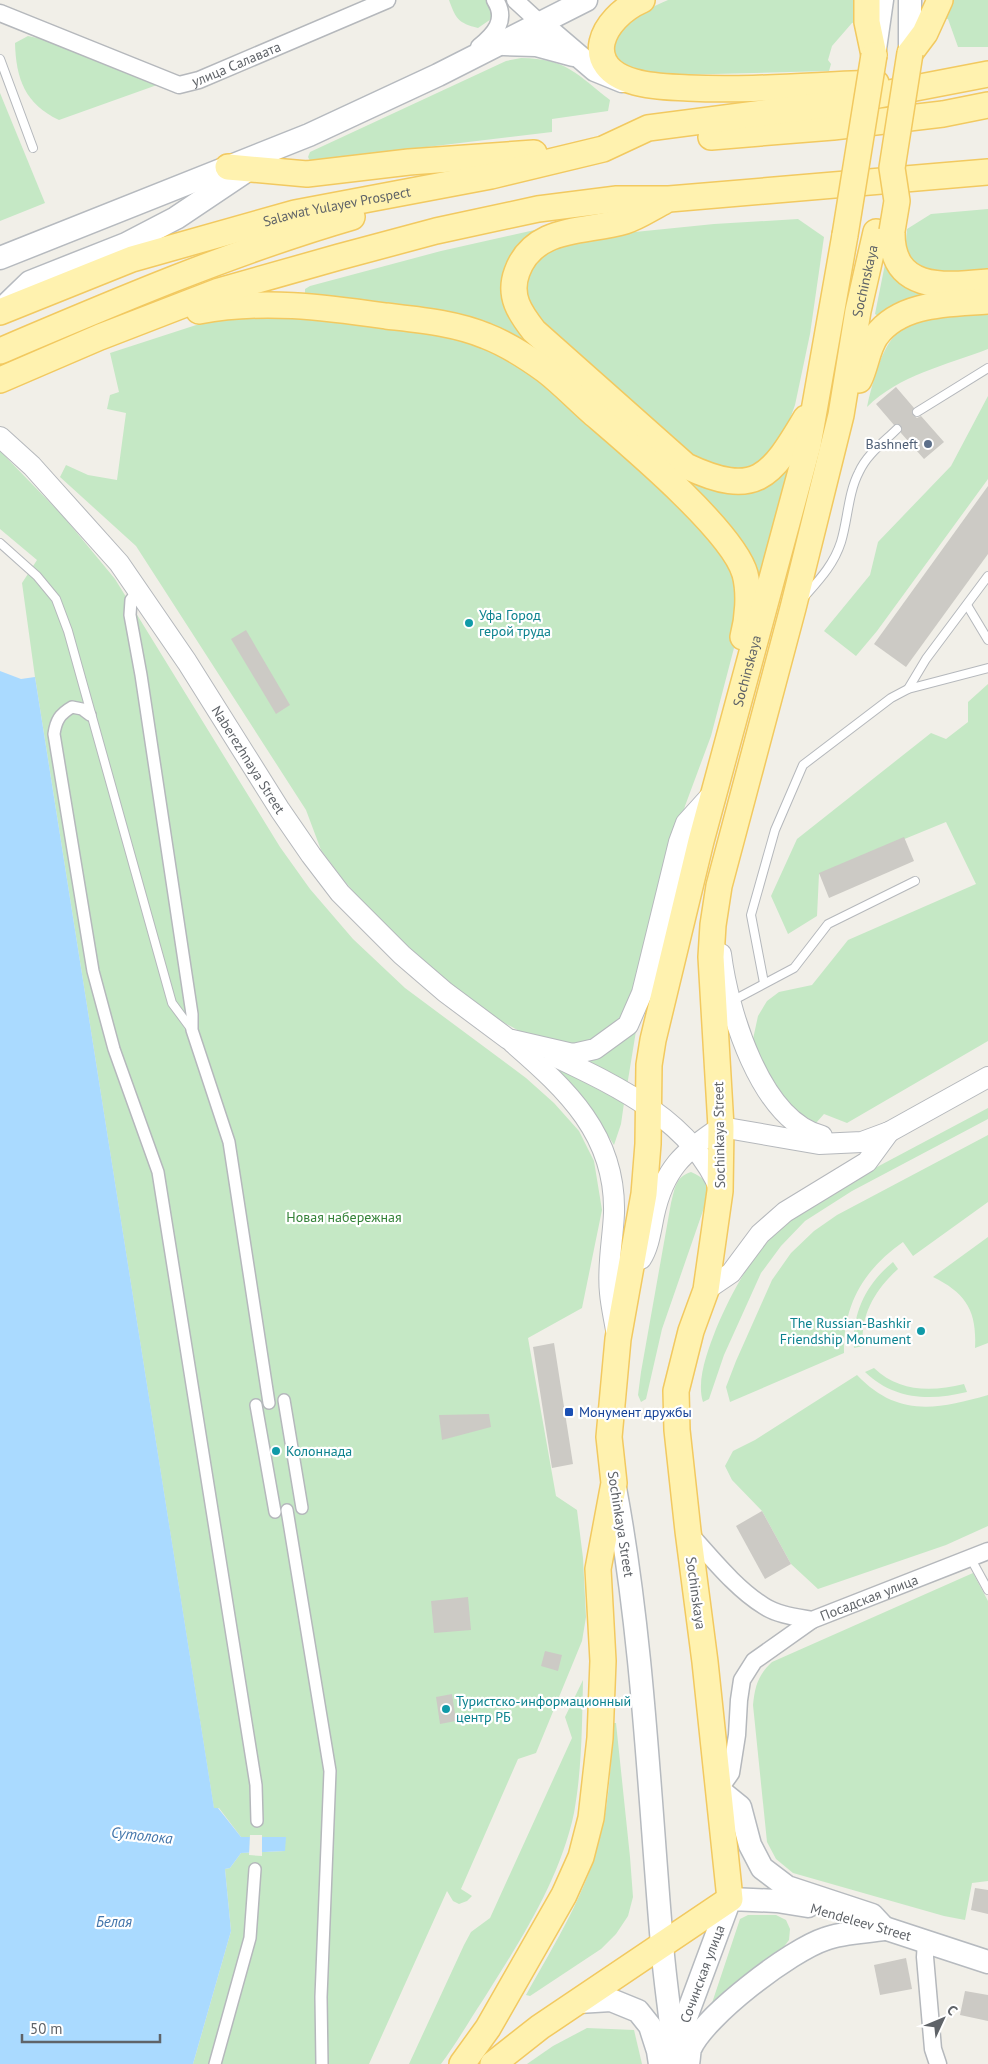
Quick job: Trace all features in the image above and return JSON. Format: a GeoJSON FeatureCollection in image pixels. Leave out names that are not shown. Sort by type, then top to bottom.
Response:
{"type":"FeatureCollection","features":[{"type":"Feature","properties":{"kind":"main road"},"geometry":{"type":"LineString","coordinates":[[0,258],[56,234],[238,168],[438,75],[586,0]]}},
{"type":"Feature","properties":{"kind":"main road"},"geometry":{"type":"LineString","coordinates":[[634,82],[620,77],[609,67],[603,59],[601,48],[604,33],[614,18],[642,0]]}},
{"type":"Feature","properties":{"kind":"main road","name":"Sochinskaya"},"geometry":{"type":"LineString","coordinates":[[721,1127],[711,957],[713,925],[719,886],[793,608],[840,416],[858,311],[884,231],[910,54],[925,33],[922,10]]}},
{"type":"Feature","properties":{"kind":"main road","name":"Sochinskaya"},"geometry":{"type":"LineString","coordinates":[[647,1106],[653,1040],[714,792],[808,445],[813,407],[828,336],[874,55],[874,11]]}},
{"type":"Feature","properties":{"kind":"main road"},"geometry":{"type":"LineString","coordinates":[[540,22],[607,77],[620,81],[710,89],[988,79]]}},
{"type":"Feature","properties":{"kind":"main road"},"geometry":{"type":"LineString","coordinates":[[500,44],[536,44],[563,51],[583,59]]}},
{"type":"Feature","properties":{"kind":"main road"},"geometry":{"type":"LineString","coordinates":[[603,148],[648,128],[832,104],[988,74]]}},
{"type":"Feature","properties":{"kind":"main road"},"geometry":{"type":"LineString","coordinates":[[73,273],[176,218],[238,168],[307,174],[409,162],[603,148],[833,127],[943,114],[988,105]]}},
{"type":"Feature","properties":{"kind":"main road","name":"Salawat Yulayev Prospect"},"geometry":{"type":"LineString","coordinates":[[0,311],[73,273],[132,259],[295,213],[491,176],[603,148]]}},
{"type":"Feature","properties":{"kind":"main road"},"geometry":{"type":"LineString","coordinates":[[0,380],[100,337],[219,291],[436,231],[566,204],[617,199],[670,199],[987,171]]}},
{"type":"Feature","properties":{"kind":"main road"},"geometry":{"type":"LineString","coordinates":[[0,351],[90,313],[303,231],[491,176]]}},
{"type":"Feature","properties":{"kind":"main road"},"geometry":{"type":"LineString","coordinates":[[670,199],[626,221],[566,232],[544,239],[530,249],[520,264],[515,278],[514,296],[519,312],[534,332],[686,466],[714,479],[742,482],[763,475],[778,463],[813,407]]}},
{"type":"Feature","properties":{"kind":"main road"},"geometry":{"type":"LineString","coordinates":[[884,231],[897,260],[907,272],[923,282],[945,286],[988,282]]}},
{"type":"Feature","properties":{"kind":"main road"},"geometry":{"type":"LineString","coordinates":[[840,416],[861,376],[868,352],[876,336],[889,323],[908,312],[929,306],[988,301]]}},
{"type":"Feature","properties":{"kind":"main road"},"geometry":{"type":"LineString","coordinates":[[145,321],[226,306],[305,305],[448,325],[486,336],[545,371],[679,492],[710,524],[737,558],[744,573],[747,593],[746,626],[728,698],[730,732]]}},
{"type":"Feature","properties":{"kind":"main road","name":"Sochinkaya Street"},"geometry":{"type":"LineString","coordinates":[[647,1106],[648,1144],[644,1194],[618,1339],[609,1437],[614,1484],[627,1554],[637,1642],[657,1861],[662,1944]]}},
{"type":"Feature","properties":{"kind":"main road","name":"Sochinkaya Street"},"geometry":{"type":"LineString","coordinates":[[706,1290],[721,1127]]}},
{"type":"Feature","properties":{"kind":"main road","name":"Sochinskaya"},"geometry":{"type":"LineString","coordinates":[[706,1290],[691,1331],[676,1391],[677,1430],[705,1662],[730,1900]]}},
{"type":"Feature","properties":{"kind":"main road"},"geometry":{"type":"LineString","coordinates":[[462,2064],[488,2028],[537,1945],[564,1896],[583,1850],[591,1818],[600,1738],[603,1661],[598,1569],[614,1484]]}},
{"type":"Feature","properties":{"kind":"main road"},"geometry":{"type":"LineString","coordinates":[[718,1790],[740,1808],[750,1844],[762,1868],[787,1887],[872,1915],[885,1929]]}},
{"type":"Feature","properties":{"kind":"main road"},"geometry":{"type":"LineString","coordinates":[[493,2064],[540,2027],[730,1900]]}},
{"type":"Feature","properties":{"kind":"main road","name":"Сочинская улица"},"geometry":{"type":"LineString","coordinates":[[674,2060],[730,1900]]}},
{"type":"Feature","properties":{"kind":"main road","name":"Mendeleev Street"},"geometry":{"type":"LineString","coordinates":[[730,1900],[778,1901],[845,1914],[988,1962]]}},
{"type":"Feature","properties":{"kind":"main road"},"geometry":{"type":"LineString","coordinates":[[578,2002],[611,2000],[638,2011],[650,2026],[658,2051],[674,2060],[690,2049],[704,2030],[737,1998],[783,1960],[825,1938],[885,1929]]}},
{"type":"Feature","properties":{"kind":"main road","name":"Сочинская улица"},"geometry":{"type":"LineString","coordinates":[[662,1944],[674,2060]]}},
{"type":"Feature","properties":{"kind":"street","name":"улица Салавата"},"geometry":{"type":"LineString","coordinates":[[0,13],[180,85],[199,80],[387,0]]}},
{"type":"Feature","properties":{"kind":"street"},"geometry":{"type":"LineString","coordinates":[[438,75],[454,60],[479,47],[496,33],[501,20],[500,7],[495,0]]}},
{"type":"Feature","properties":{"kind":"street"},"geometry":{"type":"LineString","coordinates":[[515,0],[540,22]]}},
{"type":"Feature","properties":{"kind":"street","name":"Naberezhnaya Street"},"geometry":{"type":"LineString","coordinates":[[0,437],[32,466],[86,525],[139,590],[280,810],[340,893],[402,955],[484,1023],[508,1039],[532,1046]]}},
{"type":"Feature","properties":{"kind":"street"},"geometry":{"type":"LineString","coordinates":[[139,590],[131,600],[131,627],[143,684],[192,1014],[192,1030],[229,1142],[269,1403]]}},
{"type":"Feature","properties":{"kind":"street"},"geometry":{"type":"LineString","coordinates":[[90,715],[82,709],[72,707],[63,712],[56,721],[54,734],[93,971],[114,1048],[158,1172],[256,1784],[257,1821]]}},
{"type":"Feature","properties":{"kind":"street"},"geometry":{"type":"LineString","coordinates":[[532,1046],[573,1054],[595,1049],[628,1026],[642,993],[679,842],[686,823],[714,792]]}},
{"type":"Feature","properties":{"kind":"street"},"geometry":{"type":"LineString","coordinates":[[713,925],[720,945],[730,1002],[743,1043],[759,1078],[777,1102],[799,1126],[820,1136],[864,1136],[889,1132]]}},
{"type":"Feature","properties":{"kind":"street"},"geometry":{"type":"LineString","coordinates":[[508,1039],[571,1096],[586,1116],[597,1139],[611,1179],[614,1212],[610,1292],[618,1339]]}},
{"type":"Feature","properties":{"kind":"street"},"geometry":{"type":"LineString","coordinates":[[532,1046],[576,1067],[647,1106],[692,1146],[716,1181]]}},
{"type":"Feature","properties":{"kind":"street"},"geometry":{"type":"LineString","coordinates":[[667,1122],[702,1133],[721,1127],[819,1144],[862,1142],[889,1132],[988,1077]]}},
{"type":"Feature","properties":{"kind":"street"},"geometry":{"type":"LineString","coordinates":[[630,1273],[643,1257],[658,1197],[670,1170],[692,1146],[721,1127]]}},
{"type":"Feature","properties":{"kind":"street"},"geometry":{"type":"LineString","coordinates":[[706,1290],[731,1273],[760,1234],[786,1212],[867,1162],[889,1132]]}},
{"type":"Feature","properties":{"kind":"street"},"geometry":{"type":"LineString","coordinates":[[670,1170],[689,1162],[702,1164],[716,1181]]}},
{"type":"Feature","properties":{"kind":"street"},"geometry":{"type":"LineString","coordinates":[[276,1512],[305,1507],[287,1400],[252,1405],[330,1771],[321,1998],[322,2064]]}},
{"type":"Feature","properties":{"kind":"street","name":"Посадская улица"},"geometry":{"type":"LineString","coordinates":[[688,1531],[735,1582],[764,1606],[785,1615],[812,1620],[988,1551]]}},
{"type":"Feature","properties":{"kind":"street"},"geometry":{"type":"LineString","coordinates":[[718,1790],[731,1773],[742,1680],[754,1661],[812,1620]]}},
{"type":"Feature","properties":{"kind":"street"},"geometry":{"type":"LineString","coordinates":[[215,2064],[250,1938],[255,1869]]}},
{"type":"Feature","properties":{"kind":"street"},"geometry":{"type":"LineString","coordinates":[[926,1941],[925,1957],[933,2049],[938,2064]]}},
{"type":"Feature","properties":{"kind":"lane"},"geometry":{"type":"LineString","coordinates":[[0,59],[33,148]]}},
{"type":"Feature","properties":{"kind":"lane"},"geometry":{"type":"LineString","coordinates":[[917,412],[988,368]]}},
{"type":"Feature","properties":{"kind":"lane"},"geometry":{"type":"LineString","coordinates":[[793,608],[825,574],[835,557],[841,542],[859,471],[877,448],[898,429]]}},
{"type":"Feature","properties":{"kind":"lane"},"geometry":{"type":"LineString","coordinates":[[0,543],[37,576],[56,600],[68,631],[172,1003],[192,1030]]}},
{"type":"Feature","properties":{"kind":"lane"},"geometry":{"type":"LineString","coordinates":[[908,689],[926,659],[988,576]]}},
{"type":"Feature","properties":{"kind":"lane"},"geometry":{"type":"LineString","coordinates":[[967,604],[988,640]]}},
{"type":"Feature","properties":{"kind":"lane"},"geometry":{"type":"LineString","coordinates":[[764,983],[751,915],[775,830],[803,765],[891,698],[908,689],[988,668]]}},
{"type":"Feature","properties":{"kind":"lane"},"geometry":{"type":"LineString","coordinates":[[730,1002],[794,968],[828,924],[915,881]]}},
{"type":"Feature","properties":{"kind":"lane"},"geometry":{"type":"LineString","coordinates":[[971,1559],[988,1590]]}},
{"type":"Feature","properties":{"kind":"green space"},"geometry":{"type":"Polygon","coordinates":[[[449,0],[489,0],[494,17],[478,28],[466,24],[456,16],[449,0]]]}},
{"type":"Feature","properties":{"kind":"green space"},"geometry":{"type":"Polygon","coordinates":[[[668,0],[857,0],[856,22],[852,23],[832,46],[828,60],[831,64],[829,71],[673,75],[649,72],[625,65],[617,58],[613,50],[615,39],[633,17],[668,0]]]}},
{"type":"Feature","properties":{"kind":"green space"},"geometry":{"type":"Polygon","coordinates":[[[952,0],[988,0],[988,47],[958,47],[948,19],[944,19],[952,0]]]}},
{"type":"Feature","properties":{"kind":"green space"},"geometry":{"type":"Polygon","coordinates":[[[28,36],[42,39],[157,85],[59,120],[47,114],[30,98],[20,79],[15,43],[28,36]]]}},
{"type":"Feature","properties":{"kind":"green space"},"geometry":{"type":"Polygon","coordinates":[[[521,58],[550,61],[570,70],[610,100],[608,111],[552,119],[552,132],[310,161],[308,157],[310,152],[506,61],[521,58]]]}},
{"type":"Feature","properties":{"kind":"green space"},"geometry":{"type":"Polygon","coordinates":[[[0,93],[45,203],[0,221],[0,93]]]}},
{"type":"Feature","properties":{"kind":"green space"},"geometry":{"type":"Polygon","coordinates":[[[988,209],[988,269],[965,272],[932,270],[922,267],[913,261],[905,252],[907,229],[931,214],[988,209]]]}},
{"type":"Feature","properties":{"kind":"green space"},"geometry":{"type":"Polygon","coordinates":[[[798,219],[824,237],[810,334],[795,405],[783,438],[756,466],[739,471],[718,469],[693,457],[565,346],[528,307],[524,280],[528,268],[549,246],[625,233],[714,224],[798,219]]]}},
{"type":"Feature","properties":{"kind":"green space"},"geometry":{"type":"Polygon","coordinates":[[[539,229],[519,247],[511,258],[502,282],[501,295],[504,308],[517,329],[529,341],[525,345],[305,293],[305,289],[310,286],[441,251],[539,229]]]}},
{"type":"Feature","properties":{"kind":"green space"},"geometry":{"type":"Polygon","coordinates":[[[885,264],[901,283],[921,295],[895,304],[878,316],[875,314],[885,264]]]}},
{"type":"Feature","properties":{"kind":"green space"},"geometry":{"type":"Polygon","coordinates":[[[988,309],[988,349],[909,379],[880,396],[867,407],[883,355],[892,339],[903,328],[917,321],[936,316],[988,309]]]}},
{"type":"Feature","properties":{"kind":"green space"},"geometry":{"type":"Polygon","coordinates":[[[272,310],[447,333],[484,344],[539,378],[698,524],[737,576],[740,625],[711,736],[685,806],[625,1014],[595,1039],[576,1045],[521,1032],[490,1015],[443,978],[374,916],[321,850],[306,810],[136,546],[60,477],[66,465],[88,475],[117,480],[126,413],[107,409],[110,395],[119,392],[110,353],[227,315],[272,310]]]}},
{"type":"Feature","properties":{"kind":"green space"},"geometry":{"type":"Polygon","coordinates":[[[988,396],[988,479],[877,631],[856,656],[824,631],[870,575],[878,542],[951,466],[988,396]]]}},
{"type":"Feature","properties":{"kind":"green space","name":"Новая набережная"},"geometry":{"type":"Polygon","coordinates":[[[0,451],[63,516],[115,579],[280,847],[310,889],[353,939],[405,988],[526,1078],[554,1103],[579,1131],[594,1161],[602,1210],[582,1308],[528,1338],[556,1496],[577,1510],[583,1558],[586,1617],[582,1641],[536,1753],[518,1759],[461,1889],[472,1896],[467,1901],[459,1904],[453,1901],[447,1891],[369,2064],[193,2064],[231,1931],[225,1869],[230,1868],[241,1853],[285,1851],[285,1837],[241,1837],[219,1808],[214,1809],[35,677],[22,583],[37,560],[0,529],[0,451]]]}},
{"type":"Feature","properties":{"kind":"green space"},"geometry":{"type":"Polygon","coordinates":[[[793,462],[757,594],[675,469],[709,488],[721,492],[744,493],[756,490],[776,479],[793,462]]]}},
{"type":"Feature","properties":{"kind":"green space"},"geometry":{"type":"Polygon","coordinates":[[[988,684],[988,1041],[847,1123],[824,1114],[816,1123],[792,1109],[760,1060],[753,1039],[758,1016],[767,1001],[779,992],[812,985],[848,940],[976,884],[946,822],[819,874],[817,916],[788,934],[771,896],[797,839],[931,733],[946,739],[968,722],[968,702],[988,684]]]}},
{"type":"Feature","properties":{"kind":"green space"},"geometry":{"type":"Polygon","coordinates":[[[636,1031],[627,1086],[580,1062],[616,1045],[636,1031]]]}},
{"type":"Feature","properties":{"kind":"green space"},"geometry":{"type":"Polygon","coordinates":[[[549,1064],[624,1103],[621,1124],[614,1145],[592,1110],[549,1064]]]}},
{"type":"Feature","properties":{"kind":"green space"},"geometry":{"type":"Polygon","coordinates":[[[988,1108],[988,1119],[852,1191],[805,1221],[781,1246],[761,1273],[724,1355],[709,1399],[703,1402],[701,1393],[702,1375],[716,1329],[739,1281],[771,1238],[782,1227],[821,1198],[988,1108]]]}},
{"type":"Feature","properties":{"kind":"green space"},"geometry":{"type":"Polygon","coordinates":[[[988,1135],[988,1202],[913,1256],[903,1242],[877,1264],[867,1276],[852,1304],[847,1319],[844,1353],[730,1402],[726,1387],[736,1361],[772,1280],[791,1253],[814,1231],[837,1215],[988,1135]]]}},
{"type":"Feature","properties":{"kind":"green space"},"geometry":{"type":"Polygon","coordinates":[[[691,1172],[706,1183],[706,1202],[662,1329],[646,1399],[641,1402],[638,1395],[641,1372],[671,1203],[679,1180],[691,1172]]]}},
{"type":"Feature","properties":{"kind":"green space"},"geometry":{"type":"Polygon","coordinates":[[[988,1237],[988,1343],[975,1348],[974,1324],[967,1305],[954,1290],[933,1277],[988,1237]]]}},
{"type":"Feature","properties":{"kind":"green space"},"geometry":{"type":"Polygon","coordinates":[[[893,1262],[898,1269],[876,1294],[864,1324],[863,1346],[854,1348],[855,1323],[858,1311],[875,1280],[893,1262]]]}},
{"type":"Feature","properties":{"kind":"green space"},"geometry":{"type":"Polygon","coordinates":[[[874,1368],[894,1382],[905,1386],[928,1389],[964,1384],[967,1392],[940,1397],[913,1396],[900,1393],[876,1381],[865,1372],[874,1368]]]}},
{"type":"Feature","properties":{"kind":"green space"},"geometry":{"type":"Polygon","coordinates":[[[857,1375],[872,1389],[902,1404],[934,1406],[988,1395],[988,1526],[946,1545],[818,1589],[791,1564],[762,1511],[732,1480],[725,1466],[733,1451],[755,1440],[857,1375]]]}},
{"type":"Feature","properties":{"kind":"green space"},"geometry":{"type":"Polygon","coordinates":[[[973,1573],[988,1601],[988,1881],[972,1883],[965,1920],[944,1916],[793,1873],[776,1859],[767,1842],[753,1705],[756,1686],[760,1676],[772,1662],[973,1573]]]}},
{"type":"Feature","properties":{"kind":"green space"},"geometry":{"type":"Polygon","coordinates":[[[583,1680],[582,1730],[577,1796],[568,1838],[549,1887],[510,1956],[441,2064],[409,2064],[471,1932],[490,1918],[572,1738],[565,1717],[583,1680]]]}},
{"type":"Feature","properties":{"kind":"green space"},"geometry":{"type":"Polygon","coordinates":[[[613,1723],[616,1723],[630,1857],[633,1897],[628,1916],[616,1934],[601,1949],[530,1996],[526,1995],[570,1916],[595,1854],[601,1833],[610,1778],[613,1723]]]}},
{"type":"Feature","properties":{"kind":"green space"},"geometry":{"type":"Polygon","coordinates":[[[748,1915],[776,1915],[786,1920],[790,1929],[789,1940],[783,1948],[762,1962],[714,2006],[712,2003],[740,1919],[748,1915]]]}},
{"type":"Feature","properties":{"kind":"green space"},"geometry":{"type":"Polygon","coordinates":[[[587,2028],[634,2030],[642,2064],[527,2064],[553,2046],[587,2028]]]}},
{"type":"Feature","properties":{"kind":"water","name":"Белая"},"geometry":{"type":"Polygon","coordinates":[[[0,671],[21,679],[35,677],[214,1808],[218,1808],[241,1837],[286,1837],[285,1851],[241,1853],[230,1868],[225,1869],[231,1931],[193,2064],[0,2064],[0,671]]]}},
{"type":"Feature","properties":{"kind":"pier"},"geometry":{"type":"Polygon","coordinates":[[[250,1835],[262,1835],[262,1856],[249,1855],[250,1835]]]}},
{"type":"Feature","properties":{"kind":"building"},"geometry":{"type":"Polygon","coordinates":[[[896,387],[914,408],[913,415],[917,418],[921,416],[944,442],[924,459],[901,433],[901,426],[894,425],[876,404],[896,387]]]}},
{"type":"Feature","properties":{"kind":"building"},"geometry":{"type":"Polygon","coordinates":[[[988,486],[988,554],[906,667],[874,644],[988,486]]]}},
{"type":"Feature","properties":{"kind":"building"},"geometry":{"type":"Polygon","coordinates":[[[246,630],[290,705],[276,714],[231,639],[246,630]]]}},
{"type":"Feature","properties":{"kind":"building"},"geometry":{"type":"Polygon","coordinates":[[[904,837],[914,861],[829,898],[819,873],[904,837]]]}},
{"type":"Feature","properties":{"kind":"building"},"geometry":{"type":"Polygon","coordinates":[[[554,1343],[573,1464],[552,1468],[533,1347],[554,1343]]]}},
{"type":"Feature","properties":{"kind":"building"},"geometry":{"type":"Polygon","coordinates":[[[489,1414],[491,1427],[442,1440],[439,1415],[489,1414]]]}},
{"type":"Feature","properties":{"kind":"building"},"geometry":{"type":"Polygon","coordinates":[[[762,1511],[791,1564],[765,1579],[736,1526],[762,1511]]]}},
{"type":"Feature","properties":{"kind":"building"},"geometry":{"type":"Polygon","coordinates":[[[468,1597],[471,1630],[434,1633],[431,1601],[468,1597]]]}},
{"type":"Feature","properties":{"kind":"building"},"geometry":{"type":"Polygon","coordinates":[[[545,1651],[562,1655],[558,1671],[541,1666],[545,1651]]]}},
{"type":"Feature","properties":{"kind":"building","name":"Туристско-информационный центр РБ"},"geometry":{"type":"Polygon","coordinates":[[[452,1694],[456,1721],[440,1724],[436,1697],[452,1694]]]}},
{"type":"Feature","properties":{"kind":"building"},"geometry":{"type":"Polygon","coordinates":[[[975,1888],[988,1890],[988,1914],[971,1910],[975,1888]]]}},
{"type":"Feature","properties":{"kind":"building"},"geometry":{"type":"Polygon","coordinates":[[[906,1958],[912,1989],[880,1995],[874,1965],[906,1958]]]}},
{"type":"Feature","properties":{"kind":"building"},"geometry":{"type":"Polygon","coordinates":[[[965,1991],[988,1995],[988,2021],[960,2015],[965,1991]]]}},
{"type":"Feature","properties":{"kind":"place","name":"Bashneft"},"geometry":{"type":"Point","coordinates":[928,444]}},
{"type":"Feature","properties":{"kind":"place","name":"Уфа Город герой труда"},"geometry":{"type":"Point","coordinates":[469,623]}},
{"type":"Feature","properties":{"kind":"place","name":"The Russian-Bashkir Friendship Monument"},"geometry":{"type":"Point","coordinates":[921,1331]}},
{"type":"Feature","properties":{"kind":"place","name":"Монумент дружбы"},"geometry":{"type":"Point","coordinates":[569,1412]}},
{"type":"Feature","properties":{"kind":"place","name":"Колоннада"},"geometry":{"type":"Point","coordinates":[276,1451]}},
{"type":"Feature","properties":{"kind":"place","name":"Туристско-информационный центр РБ"},"geometry":{"type":"Point","coordinates":[446,1709]}},
{"type":"Feature","properties":{"kind":"water label","name":"Сутолока"},"geometry":{"type":"Point","coordinates":[142,1835]}}]}
